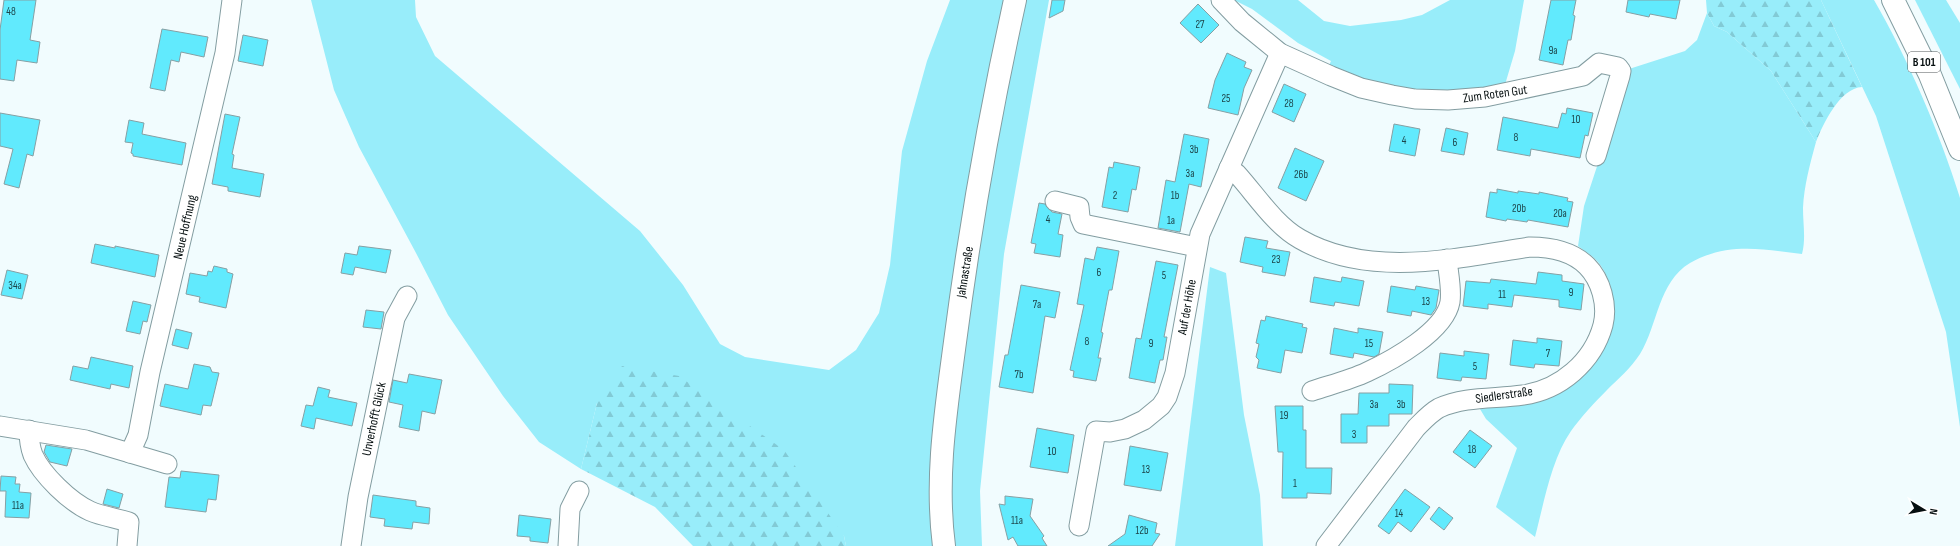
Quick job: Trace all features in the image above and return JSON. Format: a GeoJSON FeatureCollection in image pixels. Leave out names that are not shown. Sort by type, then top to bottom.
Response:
{"type":"FeatureCollection","features":[{"type":"Feature","properties":{"kind":"street","name":"Neue Hoffnung"},"geometry":{"type":"LineString","coordinates":[[130,453],[138,435],[150,372],[225,53],[232,0]]}},
{"type":"Feature","properties":{"kind":"street","name":"Jahnastraße"},"geometry":{"type":"LineString","coordinates":[[944,546],[940,509],[940,476],[950,384],[978,187],[1015,0]]}},
{"type":"Feature","properties":{"kind":"street"},"geometry":{"type":"LineString","coordinates":[[1221,0],[1242,22],[1280,53]]}},
{"type":"Feature","properties":{"kind":"street","name":"B 101"},"geometry":{"type":"LineString","coordinates":[[1893,0],[1930,75],[1960,149]]}},
{"type":"Feature","properties":{"kind":"street","name":"Zum Roten Gut"},"geometry":{"type":"LineString","coordinates":[[1280,53],[1361,88],[1392,95],[1422,99],[1448,100],[1485,97],[1583,76],[1599,63],[1618,67],[1621,71],[1620,76],[1596,156]]}},
{"type":"Feature","properties":{"kind":"street","name":"Auf der Höhe"},"geometry":{"type":"LineString","coordinates":[[1080,526],[1096,430],[1110,432],[1126,429],[1144,420],[1161,406],[1167,397],[1175,373],[1198,247],[1204,223],[1280,53]]}},
{"type":"Feature","properties":{"kind":"street","name":"Siedlerstraße"},"geometry":{"type":"LineString","coordinates":[[1229,168],[1237,174],[1280,223],[1300,239],[1321,249],[1354,259],[1396,262],[1446,259],[1530,247],[1549,247],[1577,258],[1588,267],[1596,279],[1603,297],[1604,321],[1598,341],[1582,364],[1565,379],[1554,385],[1524,395],[1458,402],[1432,412],[1416,428],[1326,546]]}},
{"type":"Feature","properties":{"kind":"street"},"geometry":{"type":"LineString","coordinates":[[1055,200],[1079,207],[1080,217],[1083,224],[1198,247]]}},
{"type":"Feature","properties":{"kind":"street"},"geometry":{"type":"LineString","coordinates":[[1312,391],[1367,372],[1415,344],[1435,328],[1445,314],[1450,302],[1446,259]]}},
{"type":"Feature","properties":{"kind":"street","name":"Unverhofft Glück"},"geometry":{"type":"LineString","coordinates":[[351,546],[358,497],[395,318],[407,296]]}},
{"type":"Feature","properties":{"kind":"street"},"geometry":{"type":"LineString","coordinates":[[0,426],[86,440],[167,464]]}},
{"type":"Feature","properties":{"kind":"street"},"geometry":{"type":"LineString","coordinates":[[29,430],[29,441],[34,455],[42,468],[63,492],[90,511],[129,522],[127,546]]}},
{"type":"Feature","properties":{"kind":"street"},"geometry":{"type":"LineString","coordinates":[[568,546],[570,509],[579,491]]}},
{"type":"Feature","properties":{"kind":"green space"},"geometry":{"type":"Polygon","coordinates":[[[311,0],[415,0],[416,17],[435,56],[640,231],[683,285],[720,344],[745,357],[829,370],[856,350],[879,313],[890,265],[902,151],[927,61],[950,0],[1007,0],[930,508],[933,546],[846,546],[844,536],[597,403],[581,469],[539,442],[503,396],[448,315],[359,147],[334,90],[311,0]]]}},
{"type":"Feature","properties":{"kind":"green space"},"geometry":{"type":"Polygon","coordinates":[[[1024,0],[1049,0],[1004,254],[980,491],[982,546],[953,546],[948,476],[986,187],[1024,0]]]}},
{"type":"Feature","properties":{"kind":"green space"},"geometry":{"type":"Polygon","coordinates":[[[1234,0],[1298,0],[1324,21],[1350,26],[1401,20],[1422,15],[1450,0],[1524,0],[1515,51],[1504,88],[1462,94],[1384,87],[1328,68],[1331,61],[1298,43],[1252,9],[1234,0]]]}},
{"type":"Feature","properties":{"kind":"green space"},"geometry":{"type":"Polygon","coordinates":[[[1706,0],[1821,0],[1862,87],[1847,93],[1833,108],[1816,142],[1771,71],[1727,32],[1714,26],[1707,13],[1706,0]]]}},
{"type":"Feature","properties":{"kind":"green space"},"geometry":{"type":"Polygon","coordinates":[[[1821,0],[1874,0],[1911,71],[1933,122],[1952,173],[1960,198],[1960,427],[1946,332],[1876,116],[1821,0]]]}},
{"type":"Feature","properties":{"kind":"green space"},"geometry":{"type":"Polygon","coordinates":[[[1915,0],[1946,0],[1960,23],[1960,89],[1915,0]]]}},
{"type":"Feature","properties":{"kind":"green space"},"geometry":{"type":"Polygon","coordinates":[[[1707,13],[1714,26],[1727,32],[1771,71],[1816,142],[1803,208],[1804,243],[1802,254],[1759,249],[1731,250],[1704,256],[1690,263],[1679,271],[1665,292],[1646,343],[1640,354],[1629,369],[1584,415],[1564,442],[1553,468],[1535,537],[1496,507],[1517,448],[1486,419],[1480,409],[1548,397],[1572,385],[1582,377],[1598,358],[1610,333],[1614,306],[1608,279],[1601,266],[1593,257],[1578,246],[1584,206],[1629,69],[1685,51],[1697,40],[1707,13]]]}},
{"type":"Feature","properties":{"kind":"green space"},"geometry":{"type":"Polygon","coordinates":[[[1210,267],[1226,273],[1244,415],[1260,495],[1263,546],[1175,546],[1210,267]]]}},
{"type":"Feature","properties":{"kind":"green space"},"geometry":{"type":"Polygon","coordinates":[[[622,366],[679,376],[784,450],[844,536],[846,546],[693,546],[655,507],[581,469],[597,403],[622,366]]]}},
{"type":"Feature","properties":{"kind":"building"},"geometry":{"type":"Polygon","coordinates":[[[4,0],[36,0],[30,40],[40,42],[37,63],[17,60],[14,81],[0,79],[0,30],[4,0]]]}},
{"type":"Feature","properties":{"kind":"building"},"geometry":{"type":"Polygon","coordinates":[[[1052,0],[1065,0],[1063,11],[1049,18],[1052,0]]]}},
{"type":"Feature","properties":{"kind":"building"},"geometry":{"type":"Polygon","coordinates":[[[1551,0],[1576,0],[1571,40],[1568,40],[1563,65],[1539,60],[1551,0]]]}},
{"type":"Feature","properties":{"kind":"building"},"geometry":{"type":"Polygon","coordinates":[[[1628,0],[1680,0],[1676,19],[1650,14],[1649,17],[1626,12],[1628,0]]]}},
{"type":"Feature","properties":{"kind":"building"},"geometry":{"type":"Polygon","coordinates":[[[1198,4],[1219,25],[1201,43],[1180,23],[1198,4]]]}},
{"type":"Feature","properties":{"kind":"building"},"geometry":{"type":"Polygon","coordinates":[[[162,29],[208,37],[204,57],[181,52],[179,62],[171,60],[165,91],[150,88],[162,29]]]}},
{"type":"Feature","properties":{"kind":"building"},"geometry":{"type":"Polygon","coordinates":[[[243,35],[268,40],[263,66],[238,61],[243,35]]]}},
{"type":"Feature","properties":{"kind":"building"},"geometry":{"type":"Polygon","coordinates":[[[1227,53],[1246,62],[1244,67],[1252,70],[1244,88],[1238,115],[1208,108],[1215,80],[1227,53]]]}},
{"type":"Feature","properties":{"kind":"building"},"geometry":{"type":"Polygon","coordinates":[[[1284,84],[1306,94],[1294,122],[1272,112],[1284,84]]]}},
{"type":"Feature","properties":{"kind":"building"},"geometry":{"type":"Polygon","coordinates":[[[1567,108],[1593,113],[1588,136],[1585,135],[1580,158],[1531,149],[1530,156],[1497,150],[1503,117],[1558,128],[1562,113],[1566,114],[1567,108]]]}},
{"type":"Feature","properties":{"kind":"building"},"geometry":{"type":"Polygon","coordinates":[[[0,113],[40,120],[33,156],[27,154],[19,188],[4,184],[13,149],[0,146],[0,113]]]}},
{"type":"Feature","properties":{"kind":"building"},"geometry":{"type":"Polygon","coordinates":[[[225,114],[240,117],[232,154],[234,155],[232,168],[264,174],[260,197],[228,191],[228,187],[212,184],[225,114]]]}},
{"type":"Feature","properties":{"kind":"building"},"geometry":{"type":"Polygon","coordinates":[[[129,120],[144,123],[142,134],[186,143],[182,165],[133,156],[131,153],[133,143],[125,142],[129,120]]]}},
{"type":"Feature","properties":{"kind":"building"},"geometry":{"type":"Polygon","coordinates":[[[1394,124],[1420,129],[1415,156],[1389,151],[1394,124]]]}},
{"type":"Feature","properties":{"kind":"building"},"geometry":{"type":"Polygon","coordinates":[[[1446,128],[1468,133],[1464,155],[1441,151],[1446,128]]]}},
{"type":"Feature","properties":{"kind":"building"},"geometry":{"type":"Polygon","coordinates":[[[1184,134],[1209,139],[1201,187],[1189,184],[1180,232],[1158,228],[1166,180],[1175,182],[1184,134]]]}},
{"type":"Feature","properties":{"kind":"building"},"geometry":{"type":"Polygon","coordinates":[[[1295,148],[1324,161],[1306,201],[1278,188],[1295,148]]]}},
{"type":"Feature","properties":{"kind":"building"},"geometry":{"type":"Polygon","coordinates":[[[1114,162],[1140,167],[1136,190],[1132,189],[1128,212],[1102,207],[1109,167],[1113,168],[1114,162]]]}},
{"type":"Feature","properties":{"kind":"building"},"geometry":{"type":"Polygon","coordinates":[[[1497,189],[1518,193],[1518,191],[1539,194],[1539,192],[1568,198],[1567,201],[1573,202],[1568,227],[1528,220],[1527,222],[1507,219],[1506,221],[1486,217],[1490,192],[1497,193],[1497,189]]]}},
{"type":"Feature","properties":{"kind":"building"},"geometry":{"type":"Polygon","coordinates":[[[1039,203],[1045,204],[1052,212],[1062,214],[1058,234],[1063,235],[1060,257],[1034,253],[1036,244],[1031,243],[1039,203]]]}},
{"type":"Feature","properties":{"kind":"building"},"geometry":{"type":"Polygon","coordinates":[[[1245,237],[1268,241],[1266,248],[1290,252],[1285,276],[1262,272],[1263,267],[1240,262],[1245,237]]]}},
{"type":"Feature","properties":{"kind":"building"},"geometry":{"type":"Polygon","coordinates":[[[95,244],[115,248],[115,246],[159,255],[155,277],[91,263],[95,244]]]}},
{"type":"Feature","properties":{"kind":"building"},"geometry":{"type":"Polygon","coordinates":[[[359,246],[391,250],[386,273],[355,267],[353,275],[341,273],[345,253],[357,255],[359,246]]]}},
{"type":"Feature","properties":{"kind":"building"},"geometry":{"type":"Polygon","coordinates":[[[1097,247],[1119,251],[1112,290],[1109,290],[1101,332],[1103,333],[1098,358],[1101,358],[1096,381],[1073,377],[1074,371],[1070,370],[1084,305],[1077,304],[1085,258],[1094,260],[1097,247]]]}},
{"type":"Feature","properties":{"kind":"building"},"geometry":{"type":"Polygon","coordinates":[[[1156,261],[1178,265],[1164,337],[1167,337],[1163,360],[1160,360],[1155,383],[1129,378],[1136,338],[1141,339],[1156,261]]]}},
{"type":"Feature","properties":{"kind":"building"},"geometry":{"type":"Polygon","coordinates":[[[214,266],[227,269],[227,272],[233,274],[226,308],[199,302],[200,297],[186,294],[190,273],[207,276],[208,271],[212,272],[214,266]]]}},
{"type":"Feature","properties":{"kind":"building"},"geometry":{"type":"Polygon","coordinates":[[[7,270],[28,275],[22,299],[1,295],[7,270]]]}},
{"type":"Feature","properties":{"kind":"building"},"geometry":{"type":"Polygon","coordinates":[[[1538,272],[1562,275],[1562,281],[1584,284],[1581,310],[1559,307],[1559,300],[1514,295],[1512,307],[1488,304],[1488,309],[1463,306],[1466,281],[1490,283],[1491,279],[1536,284],[1538,272]]]}},
{"type":"Feature","properties":{"kind":"building"},"geometry":{"type":"Polygon","coordinates":[[[1314,277],[1341,282],[1342,277],[1364,281],[1359,306],[1335,302],[1334,306],[1310,302],[1314,277]]]}},
{"type":"Feature","properties":{"kind":"building"},"geometry":{"type":"Polygon","coordinates":[[[1021,285],[1060,292],[1055,318],[1045,316],[1033,393],[999,387],[1005,355],[1008,355],[1021,285]]]}},
{"type":"Feature","properties":{"kind":"building"},"geometry":{"type":"Polygon","coordinates":[[[1391,286],[1415,290],[1416,286],[1439,290],[1436,308],[1431,315],[1412,311],[1411,316],[1387,312],[1391,286]]]}},
{"type":"Feature","properties":{"kind":"building"},"geometry":{"type":"Polygon","coordinates":[[[133,301],[151,305],[147,322],[143,321],[140,334],[126,331],[133,301]]]}},
{"type":"Feature","properties":{"kind":"building"},"geometry":{"type":"Polygon","coordinates":[[[366,310],[384,312],[381,329],[363,327],[366,310]]]}},
{"type":"Feature","properties":{"kind":"building"},"geometry":{"type":"Polygon","coordinates":[[[1266,316],[1303,324],[1302,327],[1307,328],[1302,353],[1285,350],[1281,373],[1257,368],[1259,360],[1256,357],[1259,344],[1256,343],[1261,320],[1265,321],[1266,316]]]}},
{"type":"Feature","properties":{"kind":"building"},"geometry":{"type":"Polygon","coordinates":[[[1334,328],[1358,333],[1358,328],[1383,332],[1379,354],[1374,357],[1354,353],[1353,358],[1330,354],[1334,328]]]}},
{"type":"Feature","properties":{"kind":"building"},"geometry":{"type":"Polygon","coordinates":[[[176,329],[192,333],[188,349],[172,345],[176,329]]]}},
{"type":"Feature","properties":{"kind":"building"},"geometry":{"type":"Polygon","coordinates":[[[1537,338],[1562,341],[1559,366],[1535,364],[1534,368],[1510,365],[1513,340],[1537,343],[1537,338]]]}},
{"type":"Feature","properties":{"kind":"building"},"geometry":{"type":"Polygon","coordinates":[[[1464,351],[1489,354],[1486,379],[1462,377],[1461,381],[1437,378],[1440,353],[1464,356],[1464,351]]]}},
{"type":"Feature","properties":{"kind":"building"},"geometry":{"type":"Polygon","coordinates":[[[91,357],[133,366],[129,388],[111,384],[110,389],[70,380],[73,366],[88,369],[91,357]]]}},
{"type":"Feature","properties":{"kind":"building"},"geometry":{"type":"Polygon","coordinates":[[[194,364],[210,367],[212,372],[219,373],[211,406],[203,405],[201,415],[160,406],[165,384],[188,389],[194,364]]]}},
{"type":"Feature","properties":{"kind":"building"},"geometry":{"type":"Polygon","coordinates":[[[409,374],[442,380],[435,414],[422,411],[419,431],[399,427],[403,405],[389,402],[393,380],[407,383],[409,374]]]}},
{"type":"Feature","properties":{"kind":"building"},"geometry":{"type":"Polygon","coordinates":[[[1389,384],[1413,385],[1412,414],[1389,414],[1389,426],[1367,426],[1367,443],[1341,443],[1341,414],[1358,414],[1359,393],[1389,393],[1389,384]]]}},
{"type":"Feature","properties":{"kind":"building"},"geometry":{"type":"Polygon","coordinates":[[[318,387],[330,390],[328,397],[357,403],[352,426],[316,418],[314,429],[301,426],[306,405],[313,406],[318,387]]]}},
{"type":"Feature","properties":{"kind":"building"},"geometry":{"type":"Polygon","coordinates":[[[1275,406],[1303,406],[1303,430],[1306,430],[1306,468],[1332,468],[1331,494],[1307,493],[1307,498],[1282,498],[1283,452],[1278,452],[1275,406]]]}},
{"type":"Feature","properties":{"kind":"building"},"geometry":{"type":"Polygon","coordinates":[[[1037,428],[1074,435],[1068,473],[1030,467],[1037,428]]]}},
{"type":"Feature","properties":{"kind":"building"},"geometry":{"type":"Polygon","coordinates":[[[1470,430],[1492,446],[1475,468],[1453,452],[1470,430]]]}},
{"type":"Feature","properties":{"kind":"building"},"geometry":{"type":"Polygon","coordinates":[[[46,445],[72,449],[67,466],[50,462],[44,452],[46,445]]]}},
{"type":"Feature","properties":{"kind":"building"},"geometry":{"type":"Polygon","coordinates":[[[1130,446],[1168,453],[1161,491],[1124,485],[1130,446]]]}},
{"type":"Feature","properties":{"kind":"building"},"geometry":{"type":"Polygon","coordinates":[[[181,471],[219,475],[216,500],[208,499],[206,512],[165,507],[169,477],[180,478],[181,471]]]}},
{"type":"Feature","properties":{"kind":"building"},"geometry":{"type":"Polygon","coordinates":[[[1,476],[16,477],[15,484],[20,484],[19,492],[31,493],[29,518],[5,517],[6,491],[0,491],[1,476]]]}},
{"type":"Feature","properties":{"kind":"building"},"geometry":{"type":"Polygon","coordinates":[[[107,489],[123,494],[119,508],[103,504],[107,489]]]}},
{"type":"Feature","properties":{"kind":"building"},"geometry":{"type":"Polygon","coordinates":[[[1405,489],[1430,507],[1411,532],[1398,522],[1389,534],[1378,526],[1405,489]]]}},
{"type":"Feature","properties":{"kind":"building"},"geometry":{"type":"Polygon","coordinates":[[[373,495],[416,501],[416,506],[430,508],[429,524],[413,522],[412,529],[384,526],[385,519],[370,517],[373,495]]]}},
{"type":"Feature","properties":{"kind":"building"},"geometry":{"type":"Polygon","coordinates":[[[1005,496],[1033,499],[1030,516],[1044,536],[1042,538],[1047,546],[1018,546],[1013,537],[1008,540],[999,504],[1005,505],[1005,496]]]}},
{"type":"Feature","properties":{"kind":"building"},"geometry":{"type":"Polygon","coordinates":[[[1439,507],[1453,518],[1444,530],[1430,519],[1439,507]]]}},
{"type":"Feature","properties":{"kind":"building"},"geometry":{"type":"Polygon","coordinates":[[[519,515],[551,519],[548,543],[530,541],[530,537],[517,536],[519,515]]]}},
{"type":"Feature","properties":{"kind":"building"},"geometry":{"type":"Polygon","coordinates":[[[1129,515],[1157,523],[1155,533],[1160,534],[1152,546],[1108,546],[1125,534],[1129,515]]]}}]}
